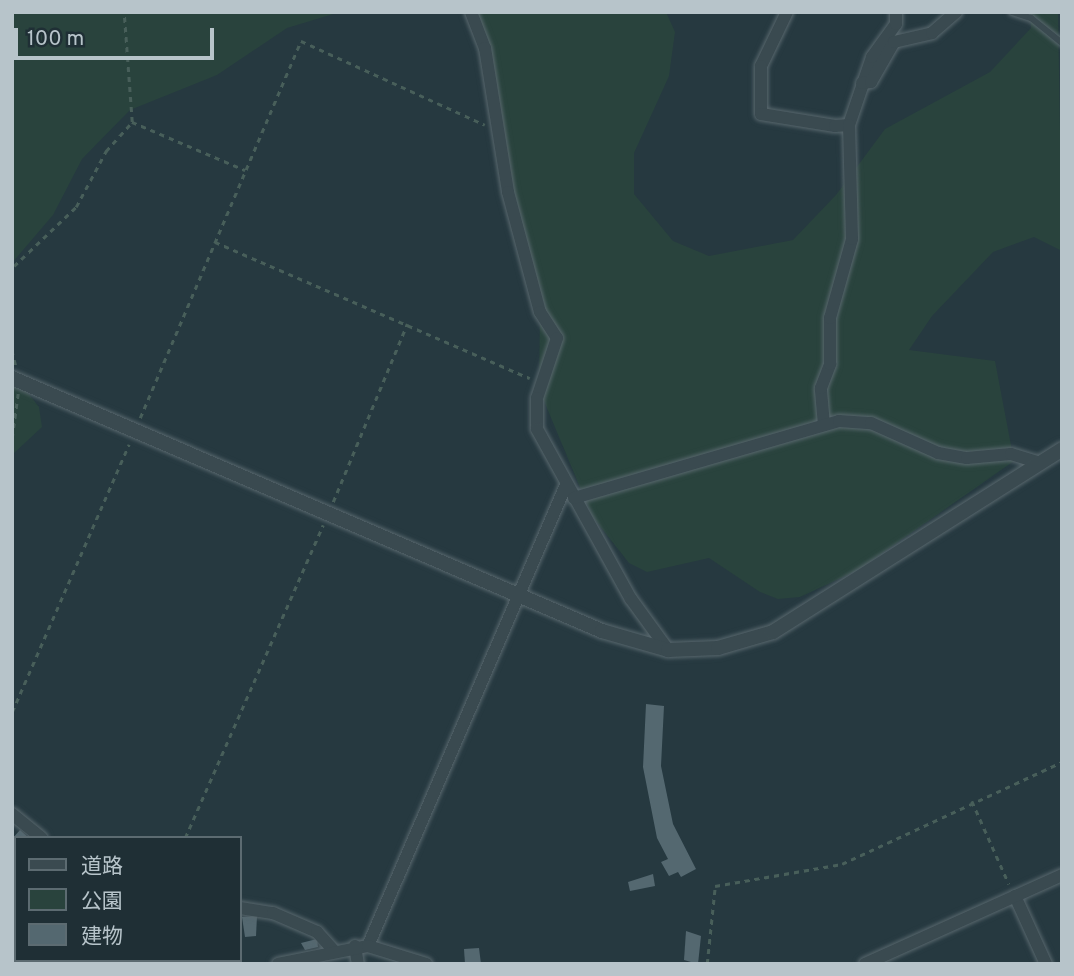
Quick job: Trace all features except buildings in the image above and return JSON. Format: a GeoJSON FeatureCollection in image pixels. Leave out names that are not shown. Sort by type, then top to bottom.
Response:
{"type":"FeatureCollection","features":[{"type":"Feature","properties":{"kind":"street"},"geometry":{"type":"LineString","coordinates":[[471,12],[485,48],[501,132],[508,192],[540,312],[558,338],[534,408],[537,429],[566,485],[668,650]]}},
{"type":"Feature","properties":{"kind":"street"},"geometry":{"type":"LineString","coordinates":[[787,12],[761,66],[761,114],[849,125]]}},
{"type":"Feature","properties":{"kind":"street"},"geometry":{"type":"LineString","coordinates":[[824,425],[821,388],[830,364],[830,318],[852,239],[849,125],[872,57],[896,24],[896,12]]}},
{"type":"Feature","properties":{"kind":"street"},"geometry":{"type":"LineString","coordinates":[[862,83],[871,82],[894,41],[932,33],[956,12]]}},
{"type":"Feature","properties":{"kind":"street"},"geometry":{"type":"LineString","coordinates":[[16,380],[612,634],[668,650],[718,648],[773,632],[1062,449]]}},
{"type":"Feature","properties":{"kind":"street"},"geometry":{"type":"LineString","coordinates":[[574,498],[824,425],[862,421],[938,453],[967,458],[1011,454],[1040,463]]}},
{"type":"Feature","properties":{"kind":"street"},"geometry":{"type":"LineString","coordinates":[[358,964],[361,946],[566,485]]}},
{"type":"Feature","properties":{"kind":"street"},"geometry":{"type":"LineString","coordinates":[[12,814],[40,836]]}},
{"type":"Feature","properties":{"kind":"street"},"geometry":{"type":"LineString","coordinates":[[865,964],[1062,875]]}},
{"type":"Feature","properties":{"kind":"street"},"geometry":{"type":"LineString","coordinates":[[1015,896],[1046,964]]}},
{"type":"Feature","properties":{"kind":"street"},"geometry":{"type":"LineString","coordinates":[[242,908],[273,913],[306,927],[333,950]]}},
{"type":"Feature","properties":{"kind":"street"},"geometry":{"type":"LineString","coordinates":[[278,964],[361,946],[426,964]]}},
{"type":"Feature","properties":{"kind":"lane"},"geometry":{"type":"LineString","coordinates":[[1012,12],[1041,24],[1062,43]]}},
{"type":"Feature","properties":{"kind":"path"},"geometry":{"type":"LineString","coordinates":[[13,267],[76,207],[106,151],[132,122],[124,12]]}},
{"type":"Feature","properties":{"kind":"path"},"geometry":{"type":"LineString","coordinates":[[12,712],[301,41],[501,132]]}},
{"type":"Feature","properties":{"kind":"path"},"geometry":{"type":"LineString","coordinates":[[132,122],[245,170]]}},
{"type":"Feature","properties":{"kind":"path"},"geometry":{"type":"LineString","coordinates":[[215,242],[407,324],[542,386]]}},
{"type":"Feature","properties":{"kind":"path"},"geometry":{"type":"LineString","coordinates":[[186,836],[407,324]]}},
{"type":"Feature","properties":{"kind":"path"},"geometry":{"type":"LineString","coordinates":[[12,438],[16,380]]}},
{"type":"Feature","properties":{"kind":"path"},"geometry":{"type":"LineString","coordinates":[[707,964],[716,886],[842,864],[878,852],[972,801],[1062,762]]}},
{"type":"Feature","properties":{"kind":"path"},"geometry":{"type":"LineString","coordinates":[[972,801],[1015,896]]}},
{"type":"Feature","properties":{"kind":"green space"},"geometry":{"type":"Polygon","coordinates":[[[12,12],[340,12],[287,28],[217,75],[130,110],[82,159],[53,215],[12,263],[12,12]]]}},
{"type":"Feature","properties":{"kind":"green space"},"geometry":{"type":"Polygon","coordinates":[[[476,12],[666,12],[675,32],[669,76],[634,153],[634,194],[673,241],[709,256],[793,240],[836,195],[885,129],[990,72],[1031,28],[1030,12],[1058,12],[1062,251],[1034,237],[993,252],[932,316],[909,350],[995,361],[1014,461],[858,570],[800,597],[778,599],[760,592],[709,558],[647,572],[629,563],[592,516],[539,389],[540,310],[526,272],[476,12]]]}},
{"type":"Feature","properties":{"kind":"green space"},"geometry":{"type":"Polygon","coordinates":[[[12,386],[27,392],[39,407],[42,427],[12,455],[12,386]]]}}]}
